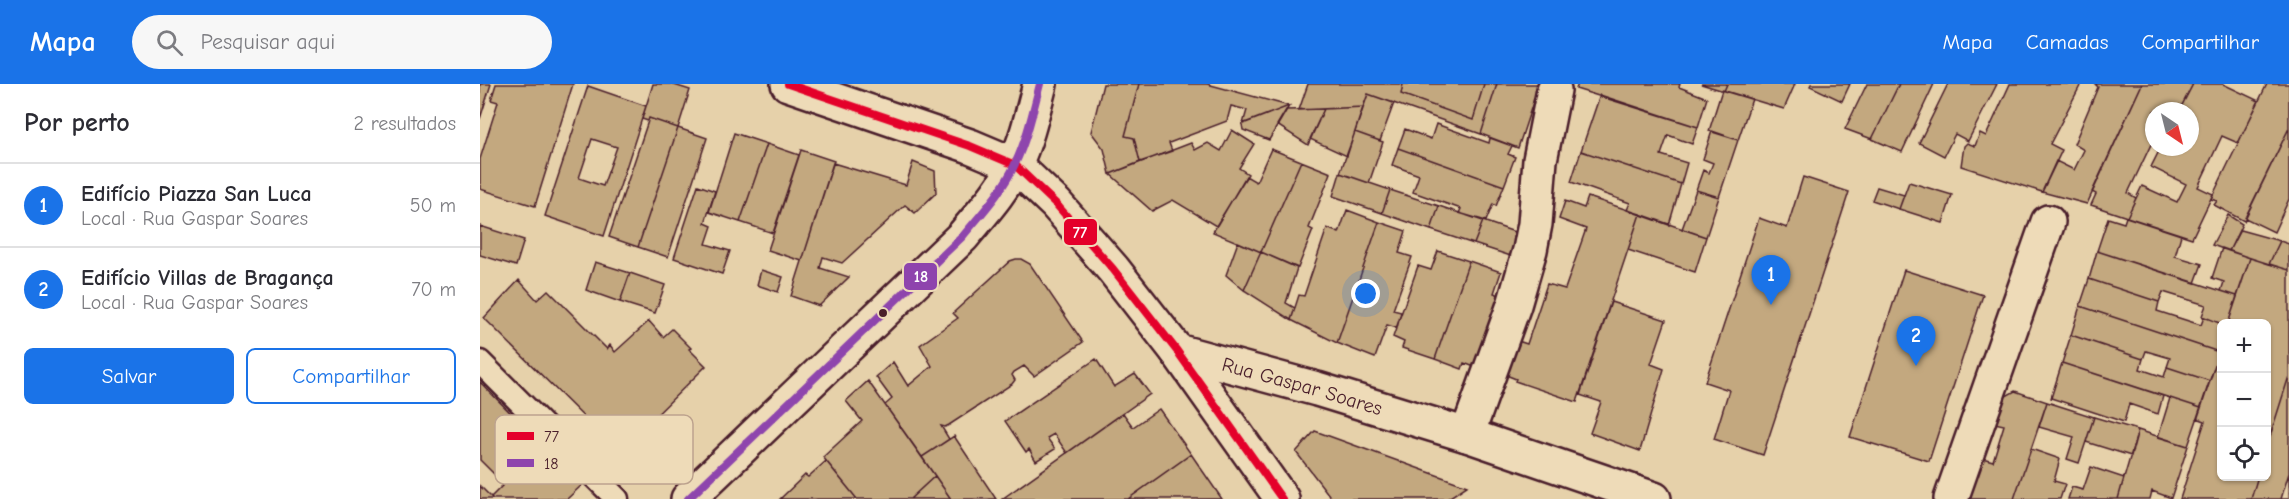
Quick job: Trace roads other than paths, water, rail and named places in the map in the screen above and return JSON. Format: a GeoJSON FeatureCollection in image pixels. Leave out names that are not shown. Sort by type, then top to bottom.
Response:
{"type":"FeatureCollection","features":[{"type":"Feature","properties":{"kind":"street"},"geometry":{"type":"LineString","coordinates":[[788,84],[970,146],[1015,165],[1070,220],[1113,269],[1177,351],[1282,499]]}},
{"type":"Feature","properties":{"kind":"street"},"geometry":{"type":"LineString","coordinates":[[688,499],[963,236],[997,194],[1015,165],[1040,84]]}},
{"type":"Feature","properties":{"kind":"street"},"geometry":{"type":"LineString","coordinates":[[1467,435],[1514,305],[1530,250],[1535,224],[1540,160],[1554,90]]}},
{"type":"Feature","properties":{"kind":"street"},"geometry":{"type":"LineString","coordinates":[[1952,499],[2048,222]]}},
{"type":"Feature","properties":{"kind":"street","name":"Rua Gaspar Soares"},"geometry":{"type":"LineString","coordinates":[[1177,351],[1317,389],[1467,435],[1654,499]]}},
{"type":"Feature","properties":{"kind":"lane"},"geometry":{"type":"LineString","coordinates":[[480,362],[533,415]]}},
{"type":"Feature","properties":{"kind":"lane"},"geometry":{"type":"LineString","coordinates":[[601,484],[616,499]]}},
{"type":"Feature","properties":{"kind":"place","name":"Edifício Piazza San Luca"},"geometry":{"type":"Point","coordinates":[1771,305]}},
{"type":"Feature","properties":{"kind":"place","name":"Edifício Villas de Bragança"},"geometry":{"type":"Point","coordinates":[1916,366]}}]}
